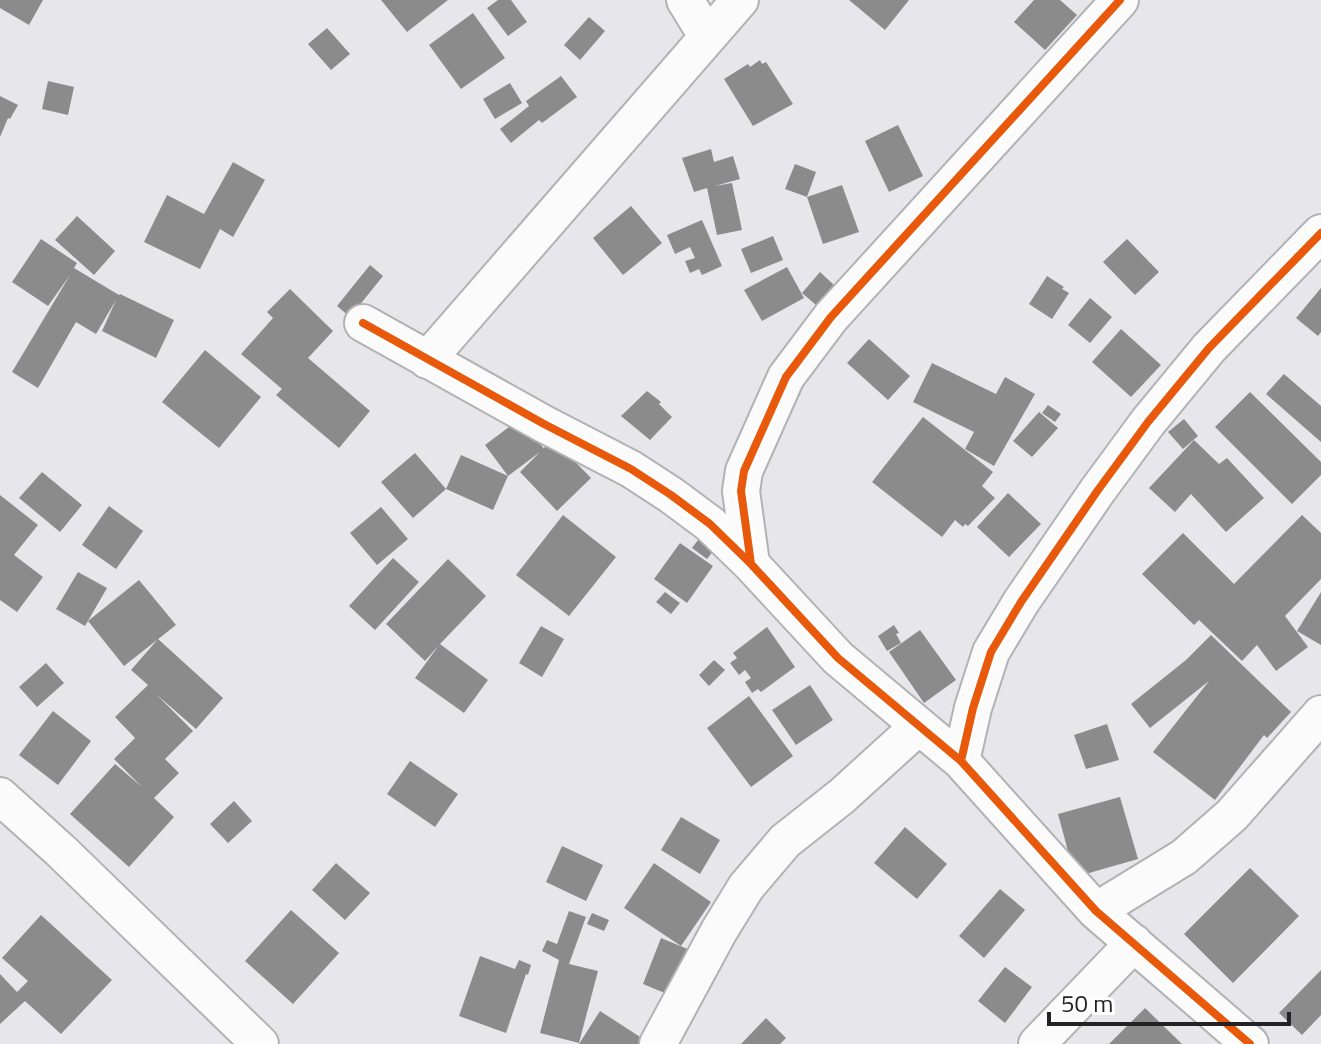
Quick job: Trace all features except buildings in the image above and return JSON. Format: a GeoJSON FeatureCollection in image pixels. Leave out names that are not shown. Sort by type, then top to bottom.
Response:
{"type":"FeatureCollection","features":[{"type":"Feature","properties":{"kind":"street"},"geometry":{"type":"LineString","coordinates":[[685,0],[707,36]]}},
{"type":"Feature","properties":{"kind":"street"},"geometry":{"type":"LineString","coordinates":[[427,360],[740,0]]}},
{"type":"Feature","properties":{"kind":"street"},"geometry":{"type":"LineString","coordinates":[[751,564],[741,491],[744,471],[786,377],[831,317],[1120,0]]}},
{"type":"Feature","properties":{"kind":"street"},"geometry":{"type":"LineString","coordinates":[[961,761],[973,708],[991,652],[1021,602],[1148,422],[1209,348],[1321,233]]}},
{"type":"Feature","properties":{"kind":"street"},"geometry":{"type":"LineString","coordinates":[[363,323],[631,469],[710,524],[838,658],[961,761],[1096,911],[1250,1044]]}},
{"type":"Feature","properties":{"kind":"street"},"geometry":{"type":"LineString","coordinates":[[1096,911],[1184,857],[1232,815],[1321,714]]}},
{"type":"Feature","properties":{"kind":"street"},"geometry":{"type":"LineString","coordinates":[[658,1044],[746,887],[785,841],[842,796],[919,726]]}},
{"type":"Feature","properties":{"kind":"street"},"geometry":{"type":"LineString","coordinates":[[0,796],[260,1044]]}},
{"type":"Feature","properties":{"kind":"street"},"geometry":{"type":"LineString","coordinates":[[1037,1044],[1134,943]]}},
{"type":"Feature","properties":{"kind":"cycle path"},"geometry":{"type":"LineString","coordinates":[[751,564],[741,491],[744,471],[786,377],[831,317],[1120,0]]}},
{"type":"Feature","properties":{"kind":"cycle path"},"geometry":{"type":"LineString","coordinates":[[961,761],[973,708],[991,652],[1021,602],[1148,422],[1209,348],[1321,233]]}},
{"type":"Feature","properties":{"kind":"cycle path"},"geometry":{"type":"LineString","coordinates":[[363,323],[631,469],[710,524],[838,658],[961,761],[1096,911],[1250,1044]]}}]}
